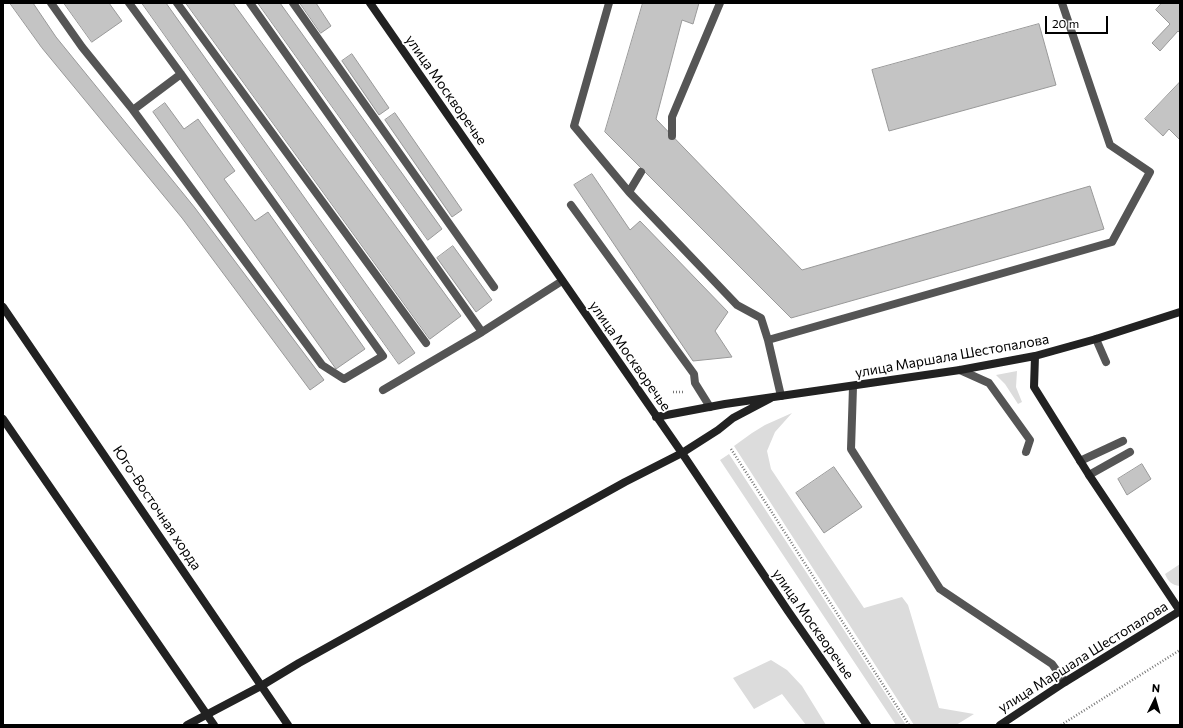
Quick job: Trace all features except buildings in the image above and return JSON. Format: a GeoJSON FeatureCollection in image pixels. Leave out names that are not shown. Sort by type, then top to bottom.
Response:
{"type":"FeatureCollection","features":[{"type":"Feature","properties":{"kind":"main road","name":"улица Москворечье"},"geometry":{"type":"LineString","coordinates":[[370,3],[682,454],[867,725]]}},
{"type":"Feature","properties":{"kind":"main road","name":"Юго-Восточная хорда"},"geometry":{"type":"LineString","coordinates":[[3,307],[288,725]]}},
{"type":"Feature","properties":{"kind":"main road","name":"улица Маршала Шестопалова"},"geometry":{"type":"LineString","coordinates":[[771,398],[960,370],[1035,356],[1096,339],[1180,312]]}},
{"type":"Feature","properties":{"kind":"main road"},"geometry":{"type":"LineString","coordinates":[[1035,356],[1034,387],[1089,475],[1180,611]]}},
{"type":"Feature","properties":{"kind":"main road"},"geometry":{"type":"LineString","coordinates":[[656,417],[771,398]]}},
{"type":"Feature","properties":{"kind":"main road"},"geometry":{"type":"LineString","coordinates":[[187,725],[261,686],[306,659],[611,490],[682,454],[733,418],[771,398]]}},
{"type":"Feature","properties":{"kind":"main road"},"geometry":{"type":"LineString","coordinates":[[3,419],[214,725]]}},
{"type":"Feature","properties":{"kind":"main road","name":"улица Маршала Шестопалова"},"geometry":{"type":"LineString","coordinates":[[1000,725],[1065,682],[1180,611]]}},
{"type":"Feature","properties":{"kind":"lane"},"geometry":{"type":"LineString","coordinates":[[51,3],[82,47],[133,110],[322,365],[344,379],[383,356],[129,3]]}},
{"type":"Feature","properties":{"kind":"lane"},"geometry":{"type":"LineString","coordinates":[[177,3],[426,343]]}},
{"type":"Feature","properties":{"kind":"lane"},"geometry":{"type":"LineString","coordinates":[[250,3],[482,332]]}},
{"type":"Feature","properties":{"kind":"lane"},"geometry":{"type":"LineString","coordinates":[[293,3],[494,287]]}},
{"type":"Feature","properties":{"kind":"lane"},"geometry":{"type":"LineString","coordinates":[[609,3],[574,126],[629,192],[737,305],[761,318],[768,340],[781,396]]}},
{"type":"Feature","properties":{"kind":"lane"},"geometry":{"type":"LineString","coordinates":[[672,136],[672,117],[720,3]]}},
{"type":"Feature","properties":{"kind":"lane"},"geometry":{"type":"LineString","coordinates":[[768,340],[1112,242],[1150,172],[1110,145],[1062,3]]}},
{"type":"Feature","properties":{"kind":"lane"},"geometry":{"type":"LineString","coordinates":[[133,110],[181,74]]}},
{"type":"Feature","properties":{"kind":"lane"},"geometry":{"type":"LineString","coordinates":[[629,192],[641,172]]}},
{"type":"Feature","properties":{"kind":"lane"},"geometry":{"type":"LineString","coordinates":[[571,205],[694,374],[695,382],[710,407]]}},
{"type":"Feature","properties":{"kind":"lane"},"geometry":{"type":"LineString","coordinates":[[383,390],[482,332],[562,281]]}},
{"type":"Feature","properties":{"kind":"lane"},"geometry":{"type":"LineString","coordinates":[[1096,339],[1106,362]]}},
{"type":"Feature","properties":{"kind":"lane"},"geometry":{"type":"LineString","coordinates":[[960,370],[989,383],[1030,440],[1026,452]]}},
{"type":"Feature","properties":{"kind":"lane"},"geometry":{"type":"LineString","coordinates":[[853,387],[851,449],[940,589],[1052,664],[1065,682]]}},
{"type":"Feature","properties":{"kind":"lane"},"geometry":{"type":"LineString","coordinates":[[1080,461],[1123,441]]}},
{"type":"Feature","properties":{"kind":"lane"},"geometry":{"type":"LineString","coordinates":[[1089,475],[1130,452]]}},
{"type":"Feature","properties":{"kind":"path"},"geometry":{"type":"LineString","coordinates":[[731,449],[909,725]]}},
{"type":"Feature","properties":{"kind":"path"},"geometry":{"type":"LineString","coordinates":[[1061,725],[1180,650]]}},
{"type":"Feature","properties":{"kind":"shaded area"},"geometry":{"type":"Polygon","coordinates":[[[1017,371],[1016,387],[1022,402],[1018,404],[1005,384],[996,375],[1017,371]]]}},
{"type":"Feature","properties":{"kind":"shaded area"},"geometry":{"type":"Polygon","coordinates":[[[792,413],[775,432],[767,451],[771,469],[864,608],[902,597],[908,605],[939,708],[974,714],[956,725],[914,725],[734,446],[765,425],[792,413]]]}},
{"type":"Feature","properties":{"kind":"shaded area"},"geometry":{"type":"Polygon","coordinates":[[[729,454],[906,725],[896,725],[720,460],[729,454]]]}},
{"type":"Feature","properties":{"kind":"shaded area"},"geometry":{"type":"Polygon","coordinates":[[[1180,564],[1180,586],[1174,585],[1170,582],[1165,574],[1180,564]]]}},
{"type":"Feature","properties":{"kind":"shaded area"},"geometry":{"type":"Polygon","coordinates":[[[771,660],[787,670],[802,686],[826,725],[806,725],[782,694],[754,709],[733,678],[771,660]]]}}]}
